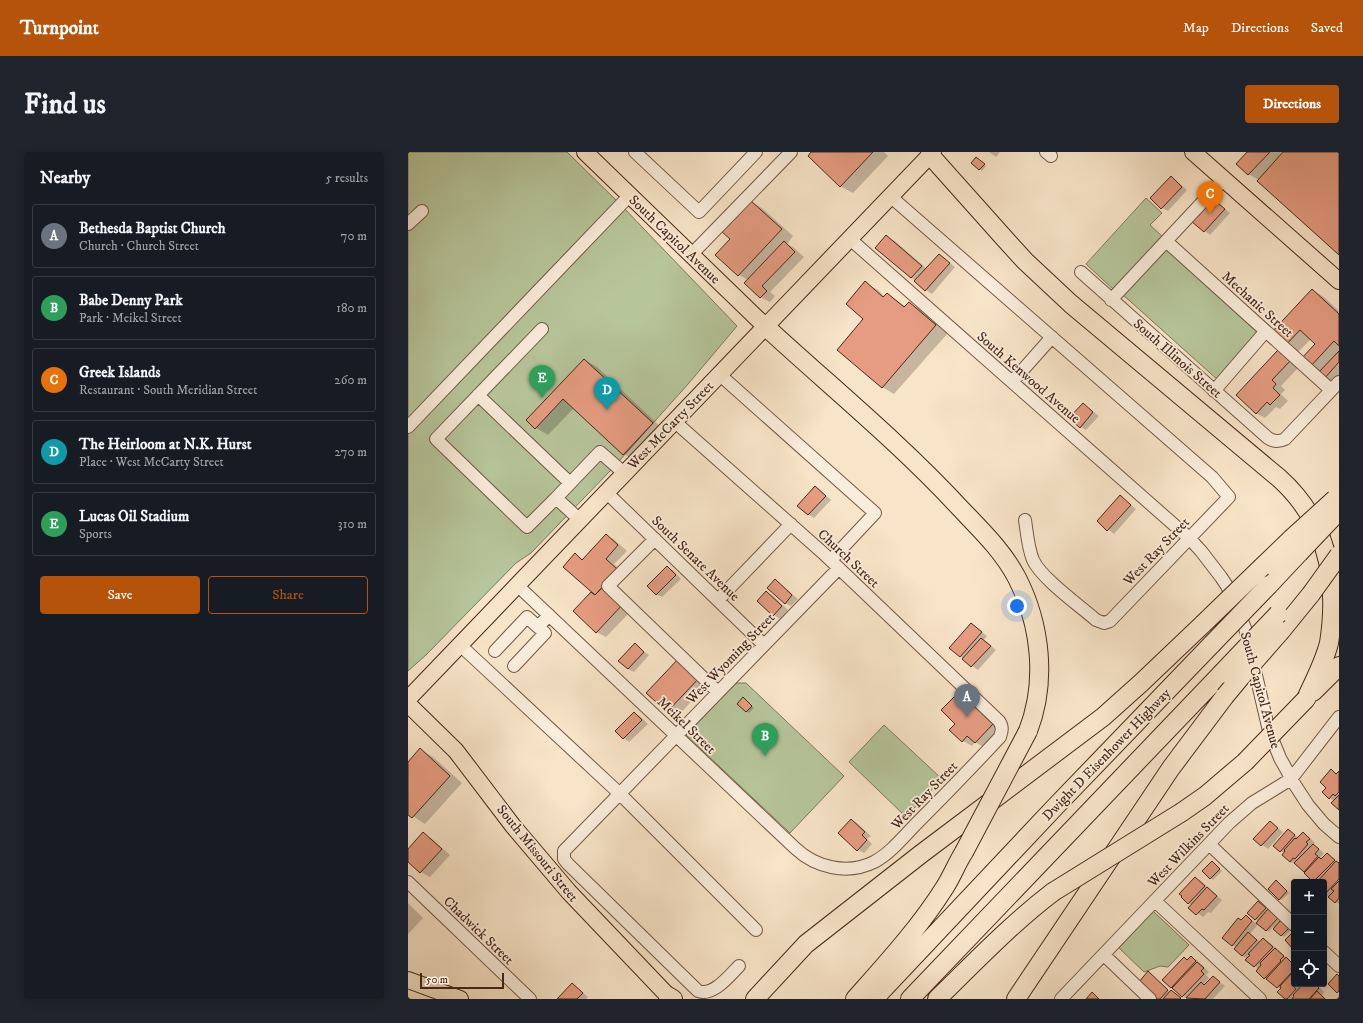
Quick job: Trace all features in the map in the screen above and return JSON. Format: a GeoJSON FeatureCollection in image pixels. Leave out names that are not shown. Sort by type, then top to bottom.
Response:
{"type":"FeatureCollection","features":[{"type":"Feature","properties":{"kind":"highway"},"geometry":{"type":"LineString","coordinates":[[930,153],[976,208],[1047,282],[1088,320],[1120,344],[1279,478],[1294,492],[1308,509],[1323,534],[1330,554],[1336,597],[1335,617],[1329,644],[1306,700]]}},
{"type":"Feature","properties":{"kind":"highway"},"geometry":{"type":"LineString","coordinates":[[764,326],[930,476],[991,541],[1007,561],[1018,579],[1033,618],[1038,648],[1038,689],[1032,722],[1028,731],[964,852],[933,906],[876,990],[855,999]]}},
{"type":"Feature","properties":{"kind":"highway","name":"Dwight D Eisenhower Highway"},"geometry":{"type":"LineString","coordinates":[[876,990],[1269,585],[1295,546],[1338,502]]}},
{"type":"Feature","properties":{"kind":"highway"},"geometry":{"type":"LineString","coordinates":[[755,999],[806,944],[827,926],[1103,717],[1262,568],[1295,546]]}},
{"type":"Feature","properties":{"kind":"highway","name":"Dwight D Eisenhower Highway"},"geometry":{"type":"LineString","coordinates":[[910,999],[1221,674],[1279,622],[1309,588],[1339,550]]}},
{"type":"Feature","properties":{"kind":"highway"},"geometry":{"type":"LineString","coordinates":[[1309,588],[1339,555]]}},
{"type":"Feature","properties":{"kind":"highway"},"geometry":{"type":"LineString","coordinates":[[1016,999],[1167,775],[1279,622]]}},
{"type":"Feature","properties":{"kind":"highway"},"geometry":{"type":"LineString","coordinates":[[937,999],[1033,907],[1054,892],[1205,796],[1245,762],[1339,666]]}},
{"type":"Feature","properties":{"kind":"highway"},"geometry":{"type":"LineString","coordinates":[[742,999],[775,978]]}},
{"type":"Feature","properties":{"kind":"main road","name":"South Capitol Avenue"},"geometry":{"type":"LineString","coordinates":[[585,152],[764,326]]}},
{"type":"Feature","properties":{"kind":"main road"},"geometry":{"type":"LineString","coordinates":[[1193,152],[1339,281]]}},
{"type":"Feature","properties":{"kind":"main road","name":"West McCarty Street"},"geometry":{"type":"LineString","coordinates":[[408,699],[930,153]]}},
{"type":"Feature","properties":{"kind":"main road","name":"South Missouri Street"},"geometry":{"type":"LineString","coordinates":[[408,704],[456,751],[518,831],[569,892],[671,998]]}},
{"type":"Feature","properties":{"kind":"main road"},"geometry":{"type":"LineString","coordinates":[[408,980],[460,999]]}},
{"type":"Feature","properties":{"kind":"street"},"geometry":{"type":"LineString","coordinates":[[636,152],[699,212],[756,152]]}},
{"type":"Feature","properties":{"kind":"street"},"geometry":{"type":"LineString","coordinates":[[691,255],[791,152]]}},
{"type":"Feature","properties":{"kind":"street"},"geometry":{"type":"LineString","coordinates":[[1111,300],[1224,179]]}},
{"type":"Feature","properties":{"kind":"street"},"geometry":{"type":"LineString","coordinates":[[408,427],[630,195]]}},
{"type":"Feature","properties":{"kind":"street"},"geometry":{"type":"LineString","coordinates":[[890,196],[1052,338],[1012,382]]}},
{"type":"Feature","properties":{"kind":"street"},"geometry":{"type":"LineString","coordinates":[[408,224],[422,211]]}},
{"type":"Feature","properties":{"kind":"street","name":"South Kenwood Avenue"},"geometry":{"type":"LineString","coordinates":[[850,238],[1189,538]]}},
{"type":"Feature","properties":{"kind":"street","name":"Mechanic Street"},"geometry":{"type":"LineString","coordinates":[[1166,241],[1265,332],[1335,386]]}},
{"type":"Feature","properties":{"kind":"street","name":"South Illinois Street"},"geometry":{"type":"LineString","coordinates":[[1081,272],[1268,438],[1276,441],[1285,439],[1335,386]]}},
{"type":"Feature","properties":{"kind":"street"},"geometry":{"type":"LineString","coordinates":[[542,329],[436,439],[527,527],[600,452],[624,473]]}},
{"type":"Feature","properties":{"kind":"street"},"geometry":{"type":"LineString","coordinates":[[1214,391],[1265,332]]}},
{"type":"Feature","properties":{"kind":"street","name":"West Ray Street"},"geometry":{"type":"LineString","coordinates":[[1025,520],[1031,555],[1038,568],[1046,577],[1096,620],[1104,623],[1110,621],[1229,497],[1212,477],[1052,338]]}},
{"type":"Feature","properties":{"kind":"street","name":"West Wyoming Street"},"geometry":{"type":"LineString","coordinates":[[564,857],[564,851],[567,847],[764,645],[835,564],[875,513],[719,374]]}},
{"type":"Feature","properties":{"kind":"street"},"geometry":{"type":"LineString","coordinates":[[478,396],[570,483]]}},
{"type":"Feature","properties":{"kind":"street","name":"Church Street"},"geometry":{"type":"LineString","coordinates":[[674,421],[835,564],[999,721]]}},
{"type":"Feature","properties":{"kind":"street","name":"South Senate Avenue"},"geometry":{"type":"LineString","coordinates":[[606,492],[764,645]]}},
{"type":"Feature","properties":{"kind":"street"},"geometry":{"type":"LineString","coordinates":[[556,498],[580,520]]}},
{"type":"Feature","properties":{"kind":"street"},"geometry":{"type":"LineString","coordinates":[[718,600],[790,524]]}},
{"type":"Feature","properties":{"kind":"street","name":"South Capitol Avenue"},"geometry":{"type":"LineString","coordinates":[[1189,538],[1202,551],[1227,586],[1245,628],[1276,750],[1300,794],[1314,813],[1339,837]]}},
{"type":"Feature","properties":{"kind":"street"},"geometry":{"type":"LineString","coordinates":[[655,539],[608,586],[718,692]]}},
{"type":"Feature","properties":{"kind":"street","name":"Meikel Street"},"geometry":{"type":"LineString","coordinates":[[518,585],[798,852],[821,865],[846,868]]}},
{"type":"Feature","properties":{"kind":"street"},"geometry":{"type":"LineString","coordinates":[[538,627],[549,615]]}},
{"type":"Feature","properties":{"kind":"street"},"geometry":{"type":"LineString","coordinates":[[495,650],[527,617],[545,633],[514,666]]}},
{"type":"Feature","properties":{"kind":"street"},"geometry":{"type":"LineString","coordinates":[[460,645],[619,793],[756,930]]}},
{"type":"Feature","properties":{"kind":"street","name":"West Wilkins Street"},"geometry":{"type":"LineString","coordinates":[[1060,999],[1104,955],[1229,823],[1245,809],[1291,779],[1339,717]]}},
{"type":"Feature","properties":{"kind":"street","name":"West Ray Street"},"geometry":{"type":"LineString","coordinates":[[846,868],[852,868],[873,862],[882,857],[894,846],[1000,737],[1002,726],[999,721]]}},
{"type":"Feature","properties":{"kind":"street"},"geometry":{"type":"LineString","coordinates":[[1209,844],[1291,922]]}},
{"type":"Feature","properties":{"kind":"street","name":"South Missouri Street"},"geometry":{"type":"LineString","coordinates":[[564,857],[568,864],[698,992],[706,993],[717,988],[739,966]]}},
{"type":"Feature","properties":{"kind":"street","name":"Chadwick Street"},"geometry":{"type":"LineString","coordinates":[[408,882],[530,999]]}},
{"type":"Feature","properties":{"kind":"street"},"geometry":{"type":"LineString","coordinates":[[1155,901],[1260,999]]}},
{"type":"Feature","properties":{"kind":"street"},"geometry":{"type":"LineString","coordinates":[[1104,955],[1150,999]]}},
{"type":"Feature","properties":{"kind":"street"},"geometry":{"type":"LineString","coordinates":[[1327,955],[1339,966]]}},
{"type":"Feature","properties":{"kind":"green space"},"geometry":{"type":"Polygon","coordinates":[[[408,152],[567,152],[621,205],[737,326],[689,383],[611,470],[531,553],[516,563],[426,655],[408,671],[408,152]]]}},
{"type":"Feature","properties":{"kind":"green space"},"geometry":{"type":"Polygon","coordinates":[[[1146,198],[1162,213],[1150,225],[1164,238],[1115,291],[1086,264],[1146,198]]]}},
{"type":"Feature","properties":{"kind":"green space"},"geometry":{"type":"Polygon","coordinates":[[[1164,247],[1261,333],[1219,381],[1122,294],[1164,247]]]}},
{"type":"Feature","properties":{"kind":"green space"},"geometry":{"type":"Polygon","coordinates":[[[736,683],[746,683],[844,776],[790,833],[686,735],[736,683]]]}},
{"type":"Feature","properties":{"kind":"green space"},"geometry":{"type":"Polygon","coordinates":[[[884,725],[942,779],[906,817],[849,762],[884,725]]]}},
{"type":"Feature","properties":{"kind":"green space"},"geometry":{"type":"Polygon","coordinates":[[[1153,911],[1189,945],[1168,967],[1160,966],[1144,972],[1118,947],[1153,911]]]}},
{"type":"Feature","properties":{"kind":"building"},"geometry":{"type":"Polygon","coordinates":[[[811,152],[873,152],[840,187],[808,156],[811,152]]]}},
{"type":"Feature","properties":{"kind":"building"},"geometry":{"type":"Polygon","coordinates":[[[1247,152],[1270,152],[1248,175],[1236,164],[1247,152]]]}},
{"type":"Feature","properties":{"kind":"building"},"geometry":{"type":"Polygon","coordinates":[[[1283,152],[1339,152],[1339,255],[1257,181],[1283,152]]]}},
{"type":"Feature","properties":{"kind":"building"},"geometry":{"type":"Polygon","coordinates":[[[976,157],[985,164],[979,170],[971,163],[976,157]]]}},
{"type":"Feature","properties":{"kind":"building"},"geometry":{"type":"Polygon","coordinates":[[[1171,176],[1182,187],[1161,209],[1150,198],[1171,176]]]}},
{"type":"Feature","properties":{"kind":"building"},"geometry":{"type":"Polygon","coordinates":[[[1212,198],[1225,209],[1204,232],[1191,221],[1212,198]]]}},
{"type":"Feature","properties":{"kind":"building"},"geometry":{"type":"Polygon","coordinates":[[[750,200],[782,229],[738,276],[715,255],[730,239],[721,231],[750,200]]]}},
{"type":"Feature","properties":{"kind":"building"},"geometry":{"type":"Polygon","coordinates":[[[886,235],[922,266],[911,278],[875,248],[886,235]]]}},
{"type":"Feature","properties":{"kind":"building"},"geometry":{"type":"Polygon","coordinates":[[[784,241],[795,252],[762,286],[767,291],[760,298],[744,283],[784,241]]]}},
{"type":"Feature","properties":{"kind":"building"},"geometry":{"type":"Polygon","coordinates":[[[939,254],[950,263],[925,291],[914,281],[939,254]]]}},
{"type":"Feature","properties":{"kind":"building"},"geometry":{"type":"Polygon","coordinates":[[[865,281],[883,297],[887,293],[904,307],[909,302],[936,325],[882,388],[837,350],[863,319],[846,304],[865,281]]]}},
{"type":"Feature","properties":{"kind":"building"},"geometry":{"type":"Polygon","coordinates":[[[1312,289],[1339,314],[1339,346],[1334,341],[1309,368],[1300,360],[1315,344],[1300,330],[1284,347],[1270,334],[1312,289]]]}},
{"type":"Feature","properties":{"kind":"building"},"geometry":{"type":"Polygon","coordinates":[[[1278,350],[1290,361],[1272,380],[1276,384],[1273,388],[1280,395],[1270,405],[1267,402],[1256,414],[1236,395],[1278,350]]]}},
{"type":"Feature","properties":{"kind":"building"},"geometry":{"type":"Polygon","coordinates":[[[1339,351],[1339,362],[1323,380],[1317,374],[1339,351]]]}},
{"type":"Feature","properties":{"kind":"building"},"geometry":{"type":"Polygon","coordinates":[[[584,359],[653,423],[623,455],[563,399],[535,429],[526,420],[584,359]]]}},
{"type":"Feature","properties":{"kind":"building"},"geometry":{"type":"Polygon","coordinates":[[[1083,403],[1093,412],[1080,428],[1069,418],[1083,403]]]}},
{"type":"Feature","properties":{"kind":"building"},"geometry":{"type":"Polygon","coordinates":[[[815,486],[826,496],[808,515],[797,506],[815,486]]]}},
{"type":"Feature","properties":{"kind":"building"},"geometry":{"type":"Polygon","coordinates":[[[1120,495],[1131,505],[1107,531],[1097,521],[1120,495]]]}},
{"type":"Feature","properties":{"kind":"building"},"geometry":{"type":"Polygon","coordinates":[[[606,534],[618,545],[606,559],[618,570],[595,595],[563,567],[575,553],[582,560],[606,534]]]}},
{"type":"Feature","properties":{"kind":"building"},"geometry":{"type":"Polygon","coordinates":[[[667,566],[676,575],[656,595],[647,586],[667,566]]]}},
{"type":"Feature","properties":{"kind":"building"},"geometry":{"type":"Polygon","coordinates":[[[775,579],[792,595],[785,604],[767,588],[775,579]]]}},
{"type":"Feature","properties":{"kind":"building"},"geometry":{"type":"Polygon","coordinates":[[[604,586],[623,604],[596,633],[573,611],[591,592],[595,595],[604,586]]]}},
{"type":"Feature","properties":{"kind":"building"},"geometry":{"type":"Polygon","coordinates":[[[766,591],[782,606],[773,616],[757,601],[766,591]]]}},
{"type":"Feature","properties":{"kind":"building"},"geometry":{"type":"Polygon","coordinates":[[[971,623],[982,632],[960,657],[949,648],[971,623]]]}},
{"type":"Feature","properties":{"kind":"building"},"geometry":{"type":"Polygon","coordinates":[[[981,638],[991,646],[971,667],[962,659],[981,638]]]}},
{"type":"Feature","properties":{"kind":"building"},"geometry":{"type":"Polygon","coordinates":[[[635,643],[644,652],[628,669],[618,661],[635,643]]]}},
{"type":"Feature","properties":{"kind":"building"},"geometry":{"type":"Polygon","coordinates":[[[680,657],[701,676],[667,712],[646,693],[680,657]]]}},
{"type":"Feature","properties":{"kind":"building"},"geometry":{"type":"Polygon","coordinates":[[[959,692],[993,724],[975,743],[967,736],[962,742],[949,730],[955,724],[941,710],[959,692]]]}},
{"type":"Feature","properties":{"kind":"building"},"geometry":{"type":"Polygon","coordinates":[[[743,697],[752,706],[746,712],[737,704],[743,697]]]}},
{"type":"Feature","properties":{"kind":"building"},"geometry":{"type":"Polygon","coordinates":[[[634,712],[642,720],[623,739],[615,731],[634,712]]]}},
{"type":"Feature","properties":{"kind":"building"},"geometry":{"type":"Polygon","coordinates":[[[420,748],[450,776],[412,818],[408,815],[408,762],[420,748]]]}},
{"type":"Feature","properties":{"kind":"building"},"geometry":{"type":"Polygon","coordinates":[[[1331,769],[1336,774],[1339,771],[1339,792],[1335,796],[1333,794],[1329,799],[1322,792],[1326,788],[1320,782],[1331,769]]]}},
{"type":"Feature","properties":{"kind":"building"},"geometry":{"type":"Polygon","coordinates":[[[1339,795],[1339,810],[1331,803],[1339,795]]]}},
{"type":"Feature","properties":{"kind":"building"},"geometry":{"type":"Polygon","coordinates":[[[851,819],[865,832],[862,835],[867,840],[857,851],[838,833],[851,819]]]}},
{"type":"Feature","properties":{"kind":"building"},"geometry":{"type":"Polygon","coordinates":[[[1270,821],[1278,828],[1261,846],[1253,839],[1270,821]]]}},
{"type":"Feature","properties":{"kind":"building"},"geometry":{"type":"Polygon","coordinates":[[[1288,829],[1295,835],[1280,852],[1273,846],[1288,829]]]}},
{"type":"Feature","properties":{"kind":"building"},"geometry":{"type":"Polygon","coordinates":[[[423,832],[442,849],[420,873],[408,862],[408,849],[423,832]]]}},
{"type":"Feature","properties":{"kind":"building"},"geometry":{"type":"Polygon","coordinates":[[[1303,832],[1310,839],[1306,842],[1308,844],[1295,859],[1293,858],[1290,862],[1282,855],[1285,851],[1284,850],[1303,832]]]}},
{"type":"Feature","properties":{"kind":"building"},"geometry":{"type":"Polygon","coordinates":[[[1313,844],[1319,849],[1315,854],[1318,856],[1304,872],[1294,863],[1313,844]]]}},
{"type":"Feature","properties":{"kind":"building"},"geometry":{"type":"Polygon","coordinates":[[[1327,853],[1335,860],[1316,879],[1310,879],[1304,873],[1319,857],[1321,859],[1327,853]]]}},
{"type":"Feature","properties":{"kind":"building"},"geometry":{"type":"Polygon","coordinates":[[[1212,861],[1220,869],[1210,879],[1202,871],[1212,861]]]}},
{"type":"Feature","properties":{"kind":"building"},"geometry":{"type":"Polygon","coordinates":[[[1336,861],[1339,863],[1339,879],[1327,892],[1327,879],[1320,879],[1336,861]]]}},
{"type":"Feature","properties":{"kind":"building"},"geometry":{"type":"Polygon","coordinates":[[[1195,877],[1205,886],[1188,904],[1179,894],[1195,877]]]}},
{"type":"Feature","properties":{"kind":"building"},"geometry":{"type":"Polygon","coordinates":[[[1276,880],[1287,891],[1279,900],[1268,889],[1276,880]]]}},
{"type":"Feature","properties":{"kind":"building"},"geometry":{"type":"Polygon","coordinates":[[[1339,881],[1339,898],[1335,903],[1328,897],[1334,891],[1331,889],[1339,881]]]}},
{"type":"Feature","properties":{"kind":"building"},"geometry":{"type":"Polygon","coordinates":[[[1207,887],[1217,896],[1204,910],[1202,909],[1196,915],[1188,908],[1207,887]]]}},
{"type":"Feature","properties":{"kind":"building"},"geometry":{"type":"Polygon","coordinates":[[[1258,901],[1266,908],[1255,920],[1247,913],[1258,901]]]}},
{"type":"Feature","properties":{"kind":"building"},"geometry":{"type":"Polygon","coordinates":[[[1268,909],[1278,918],[1266,931],[1256,923],[1268,909]]]}},
{"type":"Feature","properties":{"kind":"building"},"geometry":{"type":"Polygon","coordinates":[[[1246,915],[1252,921],[1232,946],[1222,938],[1238,918],[1241,920],[1246,915]]]}},
{"type":"Feature","properties":{"kind":"building"},"geometry":{"type":"Polygon","coordinates":[[[1281,920],[1289,928],[1281,936],[1273,929],[1281,920]]]}},
{"type":"Feature","properties":{"kind":"building"},"geometry":{"type":"Polygon","coordinates":[[[1248,932],[1257,940],[1242,956],[1234,949],[1248,932]]]}},
{"type":"Feature","properties":{"kind":"building"},"geometry":{"type":"Polygon","coordinates":[[[1291,934],[1291,947],[1285,940],[1291,934]]]}},
{"type":"Feature","properties":{"kind":"building"},"geometry":{"type":"Polygon","coordinates":[[[1263,938],[1273,947],[1254,967],[1245,960],[1250,955],[1248,954],[1263,938]]]}},
{"type":"Feature","properties":{"kind":"building"},"geometry":{"type":"Polygon","coordinates":[[[1275,948],[1284,956],[1264,979],[1256,971],[1261,965],[1260,963],[1275,948]]]}},
{"type":"Feature","properties":{"kind":"building"},"geometry":{"type":"Polygon","coordinates":[[[1191,956],[1196,961],[1171,988],[1162,980],[1184,957],[1187,960],[1191,956]]]}},
{"type":"Feature","properties":{"kind":"building"},"geometry":{"type":"Polygon","coordinates":[[[1286,957],[1291,962],[1291,973],[1277,988],[1266,979],[1286,957]]]}},
{"type":"Feature","properties":{"kind":"building"},"geometry":{"type":"Polygon","coordinates":[[[1197,962],[1204,968],[1201,971],[1204,974],[1182,997],[1172,988],[1197,962]]]}},
{"type":"Feature","properties":{"kind":"building"},"geometry":{"type":"Polygon","coordinates":[[[1148,971],[1168,990],[1160,999],[1157,999],[1139,982],[1148,971]]]}},
{"type":"Feature","properties":{"kind":"building"},"geometry":{"type":"Polygon","coordinates":[[[1291,974],[1291,987],[1296,989],[1287,999],[1285,999],[1277,992],[1281,988],[1280,986],[1291,974]]]}},
{"type":"Feature","properties":{"kind":"building"},"geometry":{"type":"Polygon","coordinates":[[[1337,974],[1339,976],[1339,991],[1337,993],[1328,984],[1337,974]]]}},
{"type":"Feature","properties":{"kind":"building"},"geometry":{"type":"Polygon","coordinates":[[[1213,976],[1220,982],[1205,999],[1186,998],[1201,982],[1204,985],[1213,976]]]}},
{"type":"Feature","properties":{"kind":"building"},"geometry":{"type":"Polygon","coordinates":[[[572,983],[583,993],[577,999],[557,999],[572,983]]]}},
{"type":"Feature","properties":{"kind":"building"},"geometry":{"type":"Polygon","coordinates":[[[1300,987],[1319,988],[1309,999],[1292,999],[1294,996],[1293,995],[1300,987]]]}},
{"type":"Feature","properties":{"kind":"building"},"geometry":{"type":"Polygon","coordinates":[[[1171,990],[1181,998],[1163,999],[1171,990]]]}},
{"type":"Feature","properties":{"kind":"building"},"geometry":{"type":"Polygon","coordinates":[[[1317,991],[1325,999],[1310,999],[1317,991]]]}},
{"type":"Feature","properties":{"kind":"building"},"geometry":{"type":"Polygon","coordinates":[[[1092,992],[1099,999],[1086,999],[1092,992]]]}},
{"type":"Feature","properties":{"kind":"place","name":"Greek Islands"},"geometry":{"type":"Point","coordinates":[1210,214]}},
{"type":"Feature","properties":{"kind":"place","name":"Lucas Oil Stadium"},"geometry":{"type":"Point","coordinates":[542,398]}},
{"type":"Feature","properties":{"kind":"place","name":"The Heirloom at N.K. Hurst"},"geometry":{"type":"Point","coordinates":[607,410]}},
{"type":"Feature","properties":{"kind":"place","name":"Bethesda Baptist Church"},"geometry":{"type":"Point","coordinates":[967,717]}},
{"type":"Feature","properties":{"kind":"place","name":"Babe Denny Park"},"geometry":{"type":"Point","coordinates":[765,756]}}]}
